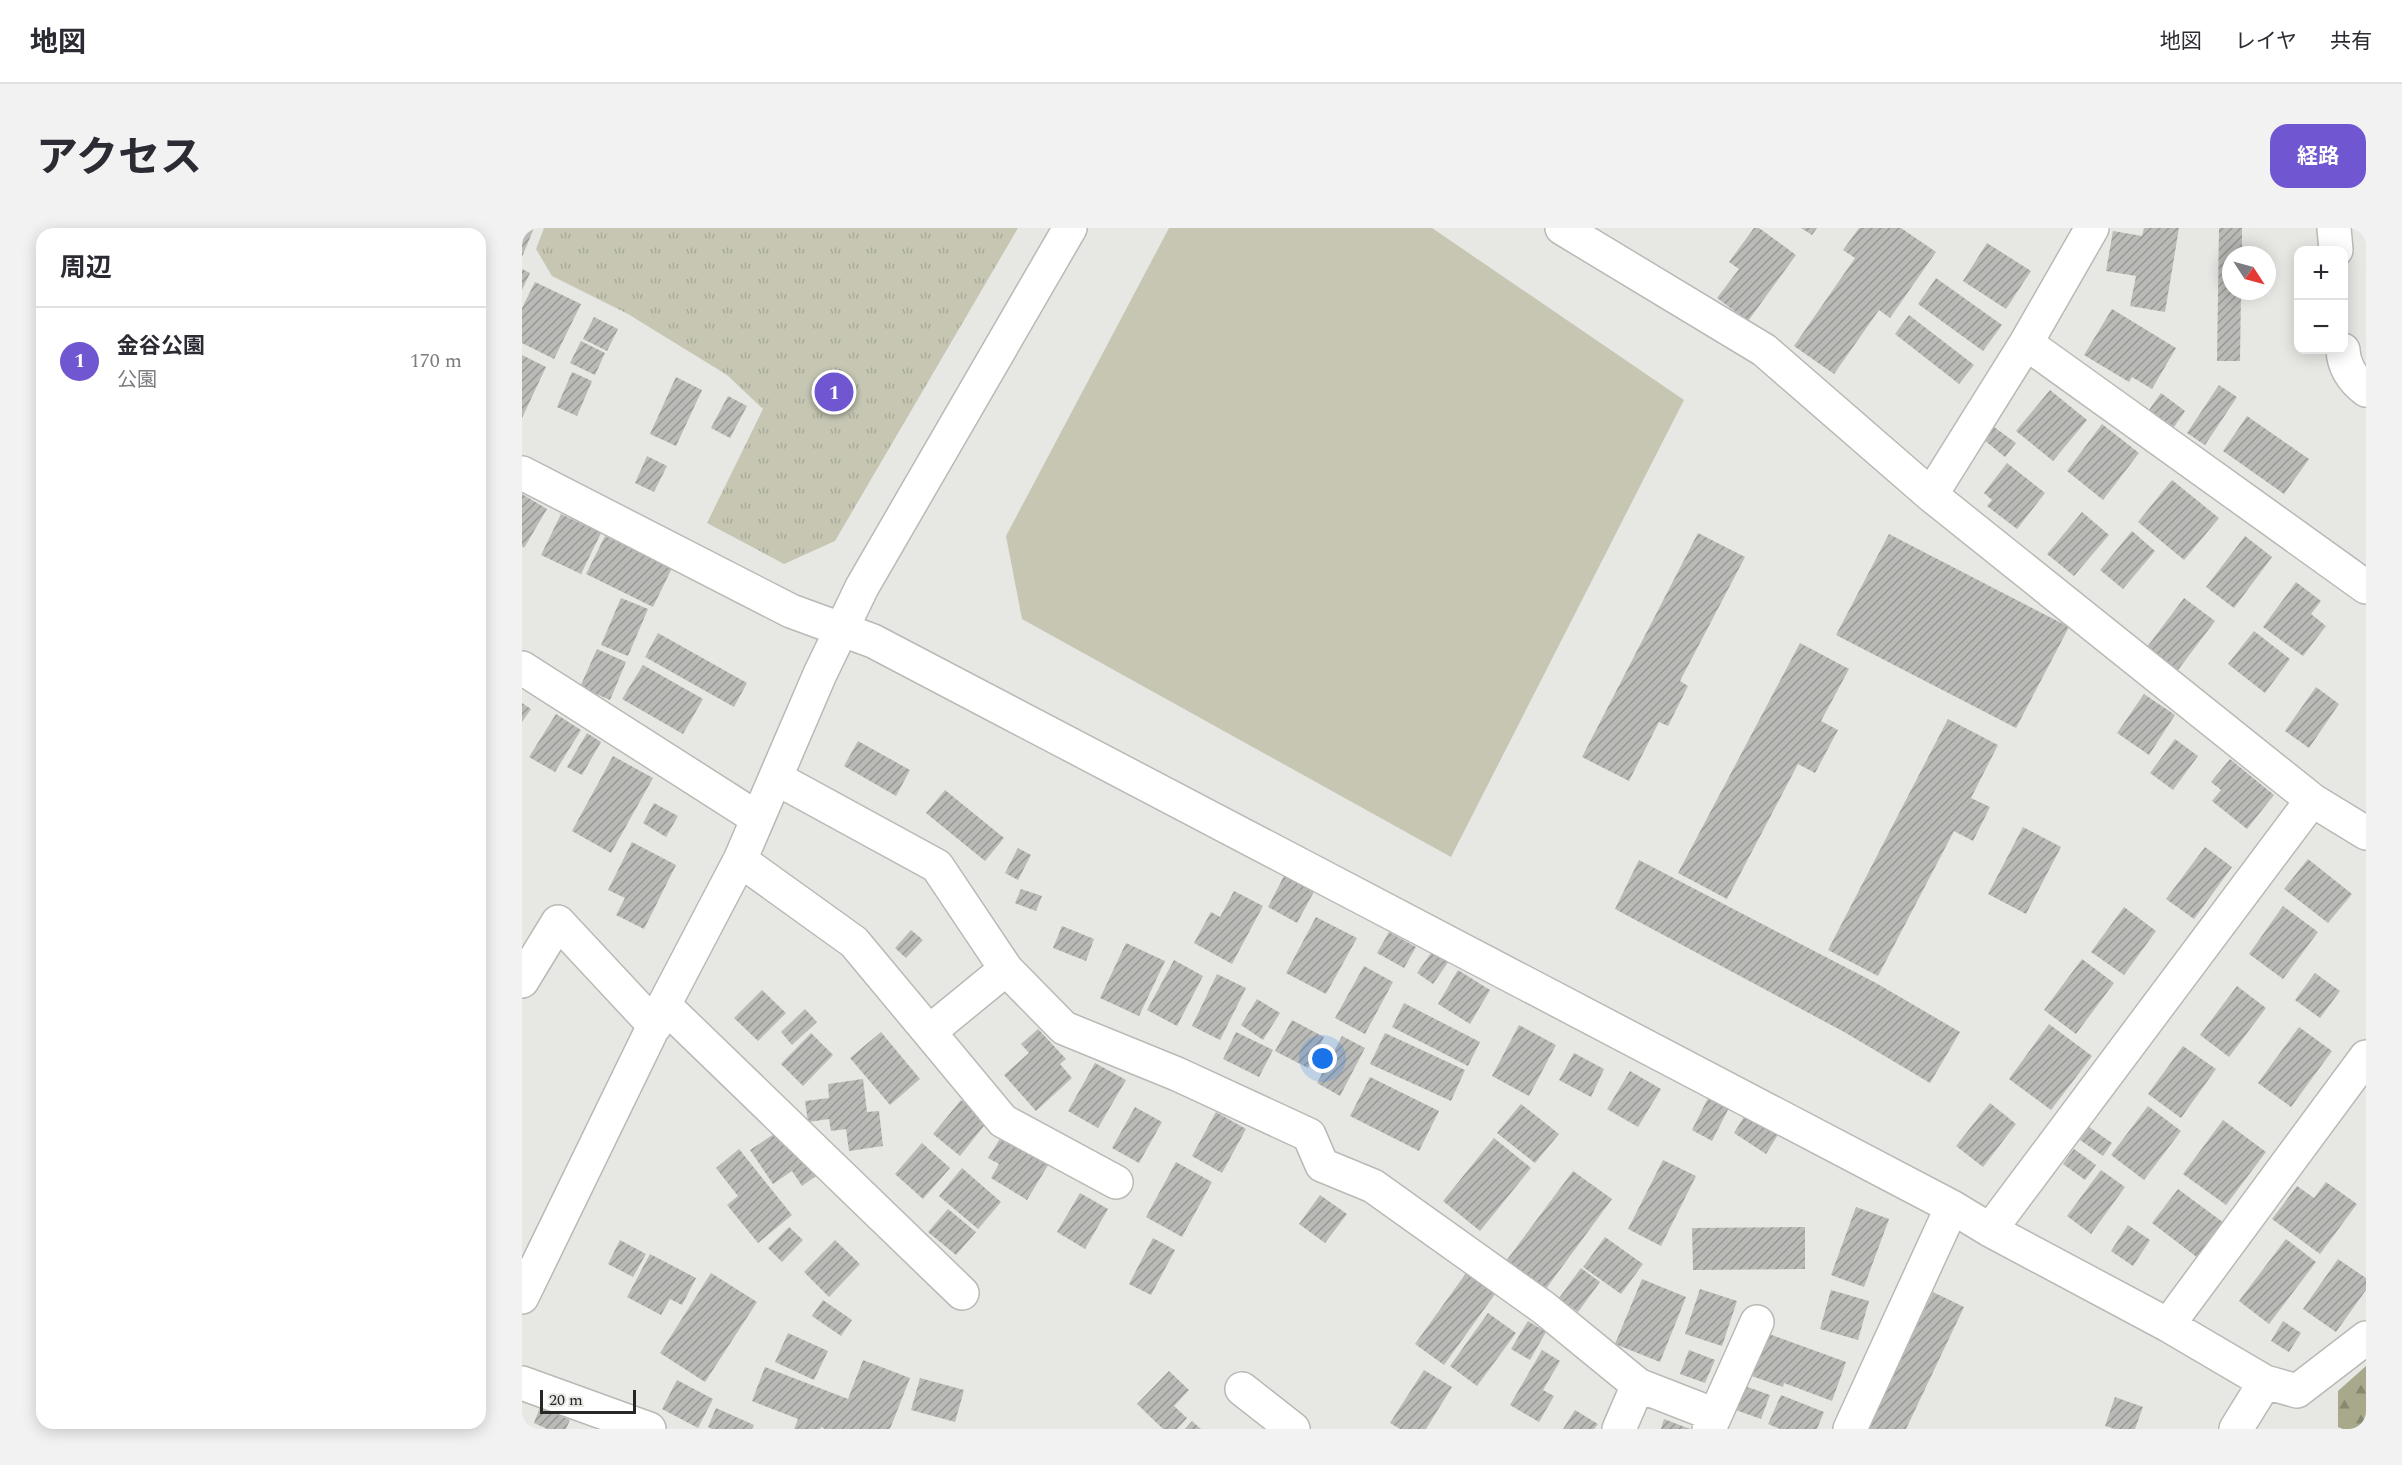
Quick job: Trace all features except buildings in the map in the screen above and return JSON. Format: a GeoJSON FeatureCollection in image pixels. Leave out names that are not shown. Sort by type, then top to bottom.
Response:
{"type":"FeatureCollection","features":[{"type":"Feature","properties":{"kind":"street"},"geometry":{"type":"LineString","coordinates":[[522,1297],[659,1016],[740,860],[840,630],[1070,228]]}},
{"type":"Feature","properties":{"kind":"street"},"geometry":{"type":"LineString","coordinates":[[1562,228],[1764,350],[1931,495],[2312,800],[2366,833]]}},
{"type":"Feature","properties":{"kind":"street"},"geometry":{"type":"LineString","coordinates":[[1931,495],[2026,343],[2092,228]]}},
{"type":"Feature","properties":{"kind":"street"},"geometry":{"type":"LineString","coordinates":[[2334,228],[2336,246]]}},
{"type":"Feature","properties":{"kind":"street"},"geometry":{"type":"LineString","coordinates":[[2026,343],[2366,587]]}},
{"type":"Feature","properties":{"kind":"street"},"geometry":{"type":"LineString","coordinates":[[2343,354],[2355,382],[2366,390]]}},
{"type":"Feature","properties":{"kind":"street"},"geometry":{"type":"LineString","coordinates":[[522,473],[790,610],[873,641],[1952,1208],[2168,1325],[2265,1382],[2297,1391],[2366,1338]]}},
{"type":"Feature","properties":{"kind":"street"},"geometry":{"type":"LineString","coordinates":[[522,668],[757,818]]}},
{"type":"Feature","properties":{"kind":"street"},"geometry":{"type":"LineString","coordinates":[[776,778],[937,866],[1006,969],[1064,1028],[1177,1074],[1309,1135],[1322,1165],[1373,1186],[1544,1308],[1638,1385],[1712,1422],[1757,1322]]}},
{"type":"Feature","properties":{"kind":"street"},"geometry":{"type":"LineString","coordinates":[[1990,1230],[2312,800]]}},
{"type":"Feature","properties":{"kind":"street"},"geometry":{"type":"LineString","coordinates":[[740,860],[854,942],[1003,1121],[1116,1182]]}},
{"type":"Feature","properties":{"kind":"street"},"geometry":{"type":"LineString","coordinates":[[522,981],[558,922],[962,1293]]}},
{"type":"Feature","properties":{"kind":"street"},"geometry":{"type":"LineString","coordinates":[[930,1032],[1006,969]]}},
{"type":"Feature","properties":{"kind":"street"},"geometry":{"type":"LineString","coordinates":[[2168,1325],[2366,1057]]}},
{"type":"Feature","properties":{"kind":"street"},"geometry":{"type":"LineString","coordinates":[[1850,1429],[1952,1208]]}},
{"type":"Feature","properties":{"kind":"street"},"geometry":{"type":"LineString","coordinates":[[2236,1429],[2265,1382]]}},
{"type":"Feature","properties":{"kind":"street"},"geometry":{"type":"LineString","coordinates":[[522,1383],[649,1429]]}},
{"type":"Feature","properties":{"kind":"street"},"geometry":{"type":"LineString","coordinates":[[1619,1429],[1638,1385]]}},
{"type":"Feature","properties":{"kind":"street"},"geometry":{"type":"LineString","coordinates":[[1242,1389],[1293,1429]]}},
{"type":"Feature","properties":{"kind":"green space"},"geometry":{"type":"Polygon","coordinates":[[[544,228],[1018,228],[835,541],[784,564],[707,523],[763,409],[727,375],[628,314],[552,276],[536,249],[544,228]]]}},
{"type":"Feature","properties":{"kind":"green space"},"geometry":{"type":"Polygon","coordinates":[[[1169,228],[1432,228],[1684,400],[1451,857],[1022,619],[1006,536],[1169,228]]]}},
{"type":"Feature","properties":{"kind":"green space"},"geometry":{"type":"Polygon","coordinates":[[[2366,1366],[2366,1429],[2338,1427],[2338,1391],[2366,1366]]]}},
{"type":"Feature","properties":{"kind":"place","name":"金谷公園"},"geometry":{"type":"Point","coordinates":[834,392]}}]}
